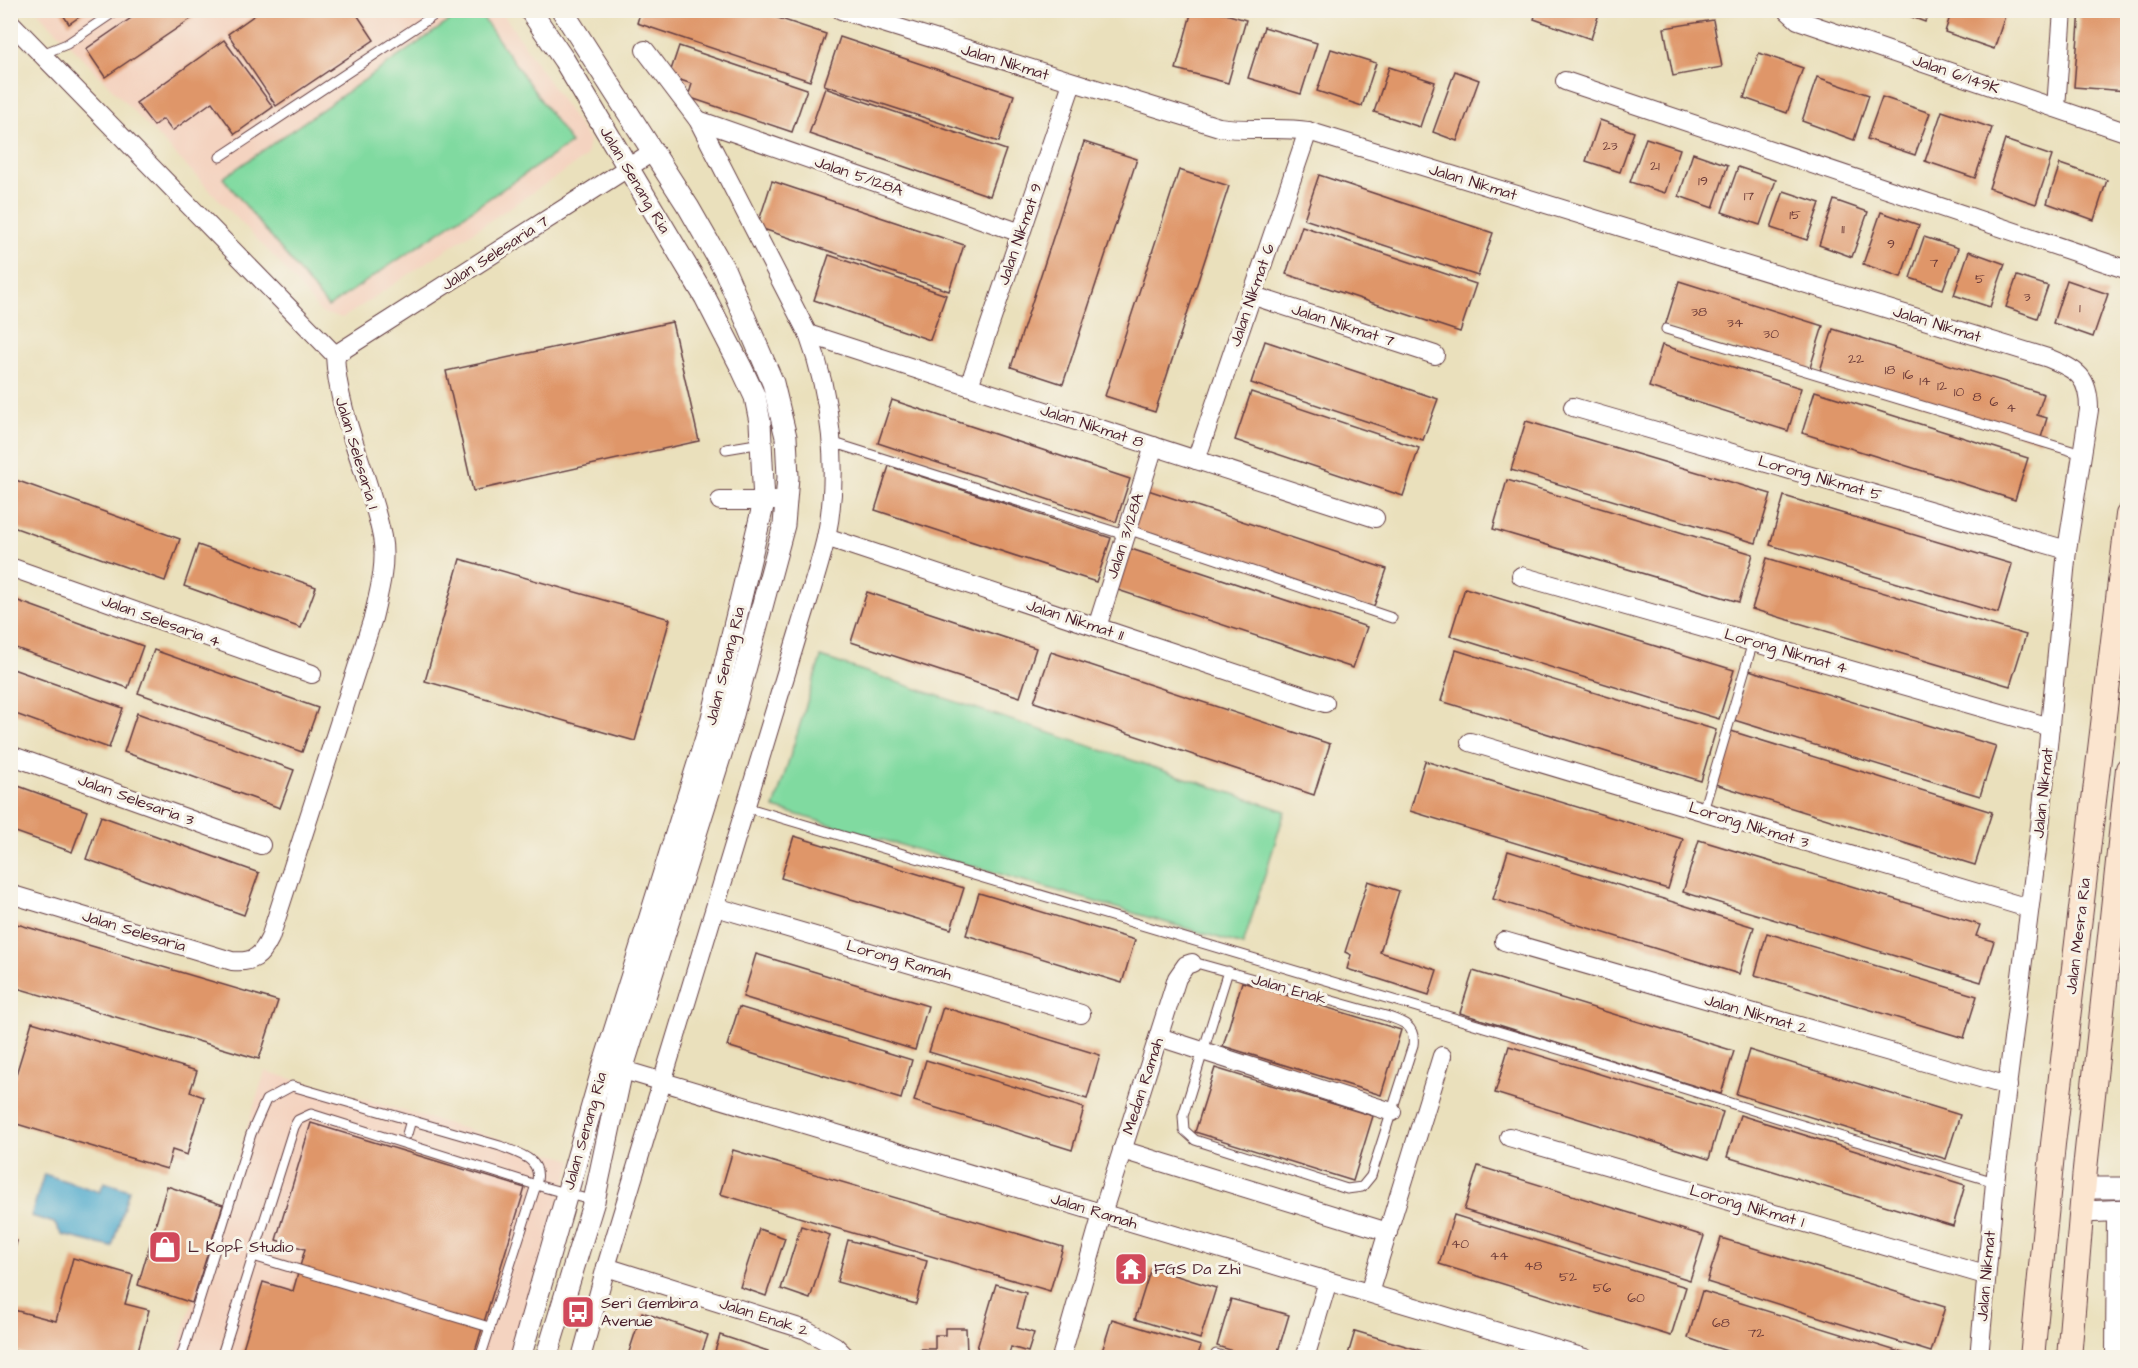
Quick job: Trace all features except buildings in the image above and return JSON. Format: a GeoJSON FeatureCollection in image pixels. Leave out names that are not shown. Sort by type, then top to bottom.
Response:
{"type":"FeatureCollection","features":[{"type":"Feature","properties":{"kind":"main road","name":"Jalan Mesra Ria"},"geometry":{"type":"LineString","coordinates":[[2032,1358],[2053,1144],[2127,515]]}},
{"type":"Feature","properties":{"kind":"main road","name":"Jalan Mesra Ria"},"geometry":{"type":"LineString","coordinates":[[2069,1358],[2078,1199],[2127,769]]}},
{"type":"Feature","properties":{"kind":"main road"},"geometry":{"type":"LineString","coordinates":[[2045,1237],[2078,1199],[2053,1144]]}},
{"type":"Feature","properties":{"kind":"street","name":"Jalan Senang Ria"},"geometry":{"type":"LineString","coordinates":[[530,10],[628,167],[705,297],[741,367],[754,397],[762,443],[764,502],[711,722],[613,1067],[594,1201],[546,1358]]}},
{"type":"Feature","properties":{"kind":"street","name":"Jalan Senang Ria"},"geometry":{"type":"LineString","coordinates":[[520,1358],[568,1193],[731,722],[784,525],[788,501],[786,437],[773,383],[725,271],[654,151],[562,10]]}},
{"type":"Feature","properties":{"kind":"street","name":"Jalan Nikmat"},"geometry":{"type":"LineString","coordinates":[[841,10],[1219,127],[1239,131],[1289,128],[1308,131],[2065,364],[2080,375],[2089,390],[2089,410],[2067,550],[2041,818],[1995,1182],[1979,1358]]}},
{"type":"Feature","properties":{"kind":"street","name":"Jalan 6/149K"},"geometry":{"type":"LineString","coordinates":[[1787,10],[1798,20],[2127,133]]}},
{"type":"Feature","properties":{"kind":"street"},"geometry":{"type":"LineString","coordinates":[[2056,108],[2063,10]]}},
{"type":"Feature","properties":{"kind":"street"},"geometry":{"type":"LineString","coordinates":[[10,22],[335,356]]}},
{"type":"Feature","properties":{"kind":"street"},"geometry":{"type":"LineString","coordinates":[[581,1358],[606,1267],[826,537],[831,493],[831,442],[817,360],[808,334],[698,120],[645,50]]}},
{"type":"Feature","properties":{"kind":"street"},"geometry":{"type":"LineString","coordinates":[[1565,81],[2127,270]]}},
{"type":"Feature","properties":{"kind":"street","name":"Jalan Nikmat 9"},"geometry":{"type":"LineString","coordinates":[[969,386],[1072,83]]}},
{"type":"Feature","properties":{"kind":"street","name":"Jalan 5/128A"},"geometry":{"type":"LineString","coordinates":[[698,120],[1021,233]]}},
{"type":"Feature","properties":{"kind":"street","name":"Jalan Nikmat 6"},"geometry":{"type":"LineString","coordinates":[[1196,460],[1308,131]]}},
{"type":"Feature","properties":{"kind":"street","name":"Jalan Selesaria 7"},"geometry":{"type":"LineString","coordinates":[[335,356],[654,151]]}},
{"type":"Feature","properties":{"kind":"street","name":"Jalan Nikmat 7"},"geometry":{"type":"LineString","coordinates":[[1251,295],[1435,355]]}},
{"type":"Feature","properties":{"kind":"street","name":"Jalan Nikmat 8"},"geometry":{"type":"LineString","coordinates":[[808,334],[1375,518]]}},
{"type":"Feature","properties":{"kind":"street","name":"Jalan Selesaria 1"},"geometry":{"type":"LineString","coordinates":[[258,958],[270,938],[373,618],[383,570],[382,538],[348,419],[339,399],[335,356]]}},
{"type":"Feature","properties":{"kind":"street","name":"Lorong Nikmat 5"},"geometry":{"type":"LineString","coordinates":[[1573,407],[2067,550]]}},
{"type":"Feature","properties":{"kind":"street","name":"Jalan 3/128A"},"geometry":{"type":"LineString","coordinates":[[1096,627],[1154,446]]}},
{"type":"Feature","properties":{"kind":"street"},"geometry":{"type":"LineString","coordinates":[[720,501],[788,501]]}},
{"type":"Feature","properties":{"kind":"street","name":"Jalan Nikmat 11"},"geometry":{"type":"LineString","coordinates":[[826,537],[1325,703]]}},
{"type":"Feature","properties":{"kind":"street","name":"Jalan Selesaria 4"},"geometry":{"type":"LineString","coordinates":[[10,567],[312,674]]}},
{"type":"Feature","properties":{"kind":"street","name":"Lorong Nikmat 4"},"geometry":{"type":"LineString","coordinates":[[1521,576],[2050,727]]}},
{"type":"Feature","properties":{"kind":"street","name":"Lorong Nikmat 3"},"geometry":{"type":"LineString","coordinates":[[1470,742],[2028,908]]}},
{"type":"Feature","properties":{"kind":"street","name":"Jalan Selesaria 3"},"geometry":{"type":"LineString","coordinates":[[10,755],[261,845]]}},
{"type":"Feature","properties":{"kind":"street","name":"Jalan Selesaria"},"geometry":{"type":"LineString","coordinates":[[10,894],[232,961],[247,962],[258,958]]}},
{"type":"Feature","properties":{"kind":"street","name":"Lorong Ramah"},"geometry":{"type":"LineString","coordinates":[[716,907],[1081,1014]]}},
{"type":"Feature","properties":{"kind":"street","name":"Jalan Nikmat 2"},"geometry":{"type":"LineString","coordinates":[[1504,941],[2008,1086]]}},
{"type":"Feature","properties":{"kind":"street","name":"Medan Ramah"},"geometry":{"type":"LineString","coordinates":[[1102,1214],[1177,978],[1186,965],[1191,963]]}},
{"type":"Feature","properties":{"kind":"street"},"geometry":{"type":"LineString","coordinates":[[1159,1037],[1392,1112]]}},
{"type":"Feature","properties":{"kind":"street"},"geometry":{"type":"LineString","coordinates":[[1369,1293],[1442,1056]]}},
{"type":"Feature","properties":{"kind":"street","name":"Jalan Ramah"},"geometry":{"type":"LineString","coordinates":[[613,1067],[1585,1358]]}},
{"type":"Feature","properties":{"kind":"street","name":"Lorong Nikmat 1"},"geometry":{"type":"LineString","coordinates":[[1509,1137],[1985,1275]]}},
{"type":"Feature","properties":{"kind":"street"},"geometry":{"type":"LineString","coordinates":[[1122,1150],[1388,1232]]}},
{"type":"Feature","properties":{"kind":"street"},"geometry":{"type":"LineString","coordinates":[[2078,1199],[2127,1188]]}},
{"type":"Feature","properties":{"kind":"street"},"geometry":{"type":"LineString","coordinates":[[2078,1199],[2122,1211],[2119,1355]]}},
{"type":"Feature","properties":{"kind":"street"},"geometry":{"type":"LineString","coordinates":[[1061,1358],[1102,1214]]}},
{"type":"Feature","properties":{"kind":"street","name":"Jalan Enak 2"},"geometry":{"type":"LineString","coordinates":[[606,1267],[806,1330],[835,1346],[847,1358]]}},
{"type":"Feature","properties":{"kind":"street"},"geometry":{"type":"LineString","coordinates":[[1305,1358],[1328,1281]]}},
{"type":"Feature","properties":{"kind":"lane"},"geometry":{"type":"LineString","coordinates":[[42,54],[67,44],[117,10]]}},
{"type":"Feature","properties":{"kind":"lane"},"geometry":{"type":"LineString","coordinates":[[220,157],[442,10]]}},
{"type":"Feature","properties":{"kind":"lane"},"geometry":{"type":"LineString","coordinates":[[1666,329],[2082,454]]}},
{"type":"Feature","properties":{"kind":"lane"},"geometry":{"type":"LineString","coordinates":[[831,442],[1126,532],[1392,618]]}},
{"type":"Feature","properties":{"kind":"lane"},"geometry":{"type":"LineString","coordinates":[[726,449],[762,443]]}},
{"type":"Feature","properties":{"kind":"lane"},"geometry":{"type":"LineString","coordinates":[[1703,811],[1753,642]]}},
{"type":"Feature","properties":{"kind":"lane"},"geometry":{"type":"LineString","coordinates":[[745,807],[1568,1052],[1778,1118],[1995,1182]]}},
{"type":"Feature","properties":{"kind":"lane","name":"Jalan Enak"},"geometry":{"type":"LineString","coordinates":[[1191,963],[1228,971],[1386,1016],[1408,1025],[1414,1038],[1368,1183],[1362,1187],[1347,1189],[1189,1136],[1182,1124],[1183,1116],[1203,1051]]}},
{"type":"Feature","properties":{"kind":"lane"},"geometry":{"type":"LineString","coordinates":[[1203,1051],[1228,971]]}},
{"type":"Feature","properties":{"kind":"lane"},"geometry":{"type":"LineString","coordinates":[[181,1358],[251,1134],[266,1100],[292,1086],[467,1135],[526,1156],[537,1166],[539,1173],[536,1185],[480,1358]]}},
{"type":"Feature","properties":{"kind":"lane"},"geometry":{"type":"LineString","coordinates":[[220,1358],[294,1127],[298,1120],[311,1114],[594,1201]]}},
{"type":"Feature","properties":{"kind":"lane"},"geometry":{"type":"LineString","coordinates":[[407,1134],[411,1120]]}},
{"type":"Feature","properties":{"kind":"lane"},"geometry":{"type":"LineString","coordinates":[[253,1256],[489,1327]]}},
{"type":"Feature","properties":{"kind":"lane"},"geometry":{"type":"LineString","coordinates":[[1216,1354],[1227,1358]]}},
{"type":"Feature","properties":{"kind":"shaded area"},"geometry":{"type":"Polygon","coordinates":[[[37,11],[501,11],[589,140],[586,157],[343,318],[321,313],[277,260],[37,11]]]}},
{"type":"Feature","properties":{"kind":"shaded area"},"geometry":{"type":"Polygon","coordinates":[[[265,1071],[573,1160],[511,1357],[175,1358],[265,1071]]]}},
{"type":"Feature","properties":{"kind":"green space"},"geometry":{"type":"Polygon","coordinates":[[[464,11],[478,11],[571,143],[328,307],[223,178],[464,11]]]}},
{"type":"Feature","properties":{"kind":"green space"},"geometry":{"type":"Polygon","coordinates":[[[821,657],[1285,811],[1243,945],[774,808],[821,657]]]}},
{"type":"Feature","properties":{"kind":"water"},"geometry":{"type":"Polygon","coordinates":[[[44,1174],[100,1192],[104,1182],[129,1190],[112,1247],[62,1235],[54,1223],[31,1216],[44,1174]]]}},
{"type":"Feature","properties":{"kind":"place","name":"L Kopf Studio"},"geometry":{"type":"Point","coordinates":[165,1247]}},
{"type":"Feature","properties":{"kind":"place","name":"FGS Da Zhi"},"geometry":{"type":"Point","coordinates":[1131,1269]}},
{"type":"Feature","properties":{"kind":"place","name":"Seri Gembira Avenue"},"geometry":{"type":"Point","coordinates":[578,1312]}}]}
